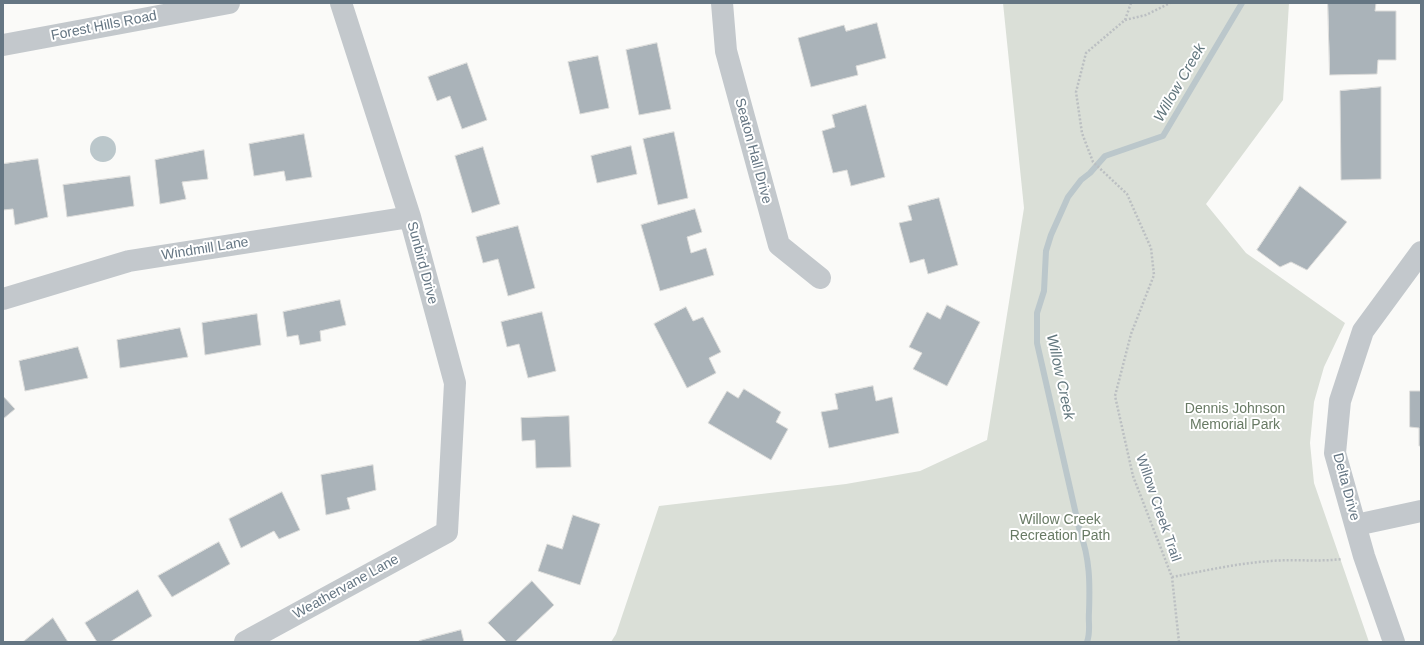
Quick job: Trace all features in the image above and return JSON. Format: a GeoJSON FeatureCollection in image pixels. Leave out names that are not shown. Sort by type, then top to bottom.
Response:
{"type":"FeatureCollection","features":[{"type":"Feature","properties":{"kind":"street","name":"Forest Hills Road"},"geometry":{"type":"LineString","coordinates":[[3,45],[229,3]]}},
{"type":"Feature","properties":{"kind":"street","name":"Sunbird Drive"},"geometry":{"type":"LineString","coordinates":[[341,3],[410,217],[455,384],[447,532]]}},
{"type":"Feature","properties":{"kind":"street","name":"Seaton Hall Drive"},"geometry":{"type":"LineString","coordinates":[[722,3],[726,51],[779,245],[820,278]]}},
{"type":"Feature","properties":{"kind":"street","name":"Windmill Lane"},"geometry":{"type":"LineString","coordinates":[[3,299],[129,261],[410,217]]}},
{"type":"Feature","properties":{"kind":"street","name":"Delta Drive"},"geometry":{"type":"LineString","coordinates":[[1394,642],[1364,556],[1335,453],[1340,401],[1363,332],[1421,252]]}},
{"type":"Feature","properties":{"kind":"street"},"geometry":{"type":"LineString","coordinates":[[1356,525],[1421,511]]}},
{"type":"Feature","properties":{"kind":"street","name":"Weathervane Lane"},"geometry":{"type":"LineString","coordinates":[[245,642],[447,532]]}},
{"type":"Feature","properties":{"kind":"path","name":"Willow Creek Trail"},"geometry":{"type":"LineString","coordinates":[[1125,20],[1132,3]]}},
{"type":"Feature","properties":{"kind":"path","name":"Willow Creek Trail"},"geometry":{"type":"LineString","coordinates":[[1170,3],[1146,15],[1125,20],[1086,53],[1076,92],[1082,133],[1092,162],[1126,194],[1151,248],[1154,275],[1131,334],[1116,396],[1133,476],[1172,577],[1179,642]]}},
{"type":"Feature","properties":{"kind":"path"},"geometry":{"type":"LineString","coordinates":[[1172,577],[1219,568],[1271,561],[1325,561],[1364,556]]}},
{"type":"Feature","properties":{"kind":"green space","name":"Willow Creek Recreation Path"},"geometry":{"type":"Polygon","coordinates":[[[1003,3],[1289,3],[1283,100],[1206,204],[1246,253],[1345,323],[1324,367],[1314,402],[1310,443],[1314,483],[1369,642],[611,642],[616,634],[659,506],[846,484],[920,471],[987,440],[1024,208],[1003,3]]]}},
{"type":"Feature","properties":{"kind":"shaded area"},"geometry":{"type":"Polygon","coordinates":[[[103,136],[112,140],[116,149],[112,158],[103,162],[94,158],[90,149],[94,140],[103,136]]]}},
{"type":"Feature","properties":{"kind":"building"},"geometry":{"type":"Polygon","coordinates":[[[1328,3],[1376,3],[1375,11],[1396,11],[1396,60],[1378,60],[1377,74],[1330,75],[1328,3]]]}},
{"type":"Feature","properties":{"kind":"building"},"geometry":{"type":"Polygon","coordinates":[[[877,23],[886,58],[856,66],[858,75],[811,87],[798,38],[844,25],[846,31],[877,23]]]}},
{"type":"Feature","properties":{"kind":"building"},"geometry":{"type":"Polygon","coordinates":[[[657,43],[671,109],[639,115],[626,50],[657,43]]]}},
{"type":"Feature","properties":{"kind":"building"},"geometry":{"type":"Polygon","coordinates":[[[598,56],[609,108],[580,114],[568,62],[598,56]]]}},
{"type":"Feature","properties":{"kind":"building"},"geometry":{"type":"Polygon","coordinates":[[[467,63],[487,120],[462,129],[450,96],[437,101],[428,77],[467,63]]]}},
{"type":"Feature","properties":{"kind":"building"},"geometry":{"type":"Polygon","coordinates":[[[1381,87],[1381,179],[1341,180],[1340,91],[1381,87]]]}},
{"type":"Feature","properties":{"kind":"building"},"geometry":{"type":"Polygon","coordinates":[[[866,105],[885,177],[851,186],[847,170],[833,173],[822,131],[835,127],[832,115],[866,105]]]}},
{"type":"Feature","properties":{"kind":"building"},"geometry":{"type":"Polygon","coordinates":[[[674,132],[688,198],[658,205],[643,139],[674,132]]]}},
{"type":"Feature","properties":{"kind":"building"},"geometry":{"type":"Polygon","coordinates":[[[304,134],[312,177],[286,181],[284,171],[254,176],[249,144],[304,134]]]}},
{"type":"Feature","properties":{"kind":"building"},"geometry":{"type":"Polygon","coordinates":[[[631,146],[637,174],[597,183],[591,156],[631,146]]]}},
{"type":"Feature","properties":{"kind":"building"},"geometry":{"type":"Polygon","coordinates":[[[483,147],[500,204],[472,213],[455,156],[483,147]]]}},
{"type":"Feature","properties":{"kind":"building"},"geometry":{"type":"Polygon","coordinates":[[[204,150],[208,179],[182,182],[186,199],[160,204],[155,160],[204,150]]]}},
{"type":"Feature","properties":{"kind":"building"},"geometry":{"type":"Polygon","coordinates":[[[38,159],[48,217],[15,225],[13,209],[3,210],[3,164],[38,159]]]}},
{"type":"Feature","properties":{"kind":"building"},"geometry":{"type":"Polygon","coordinates":[[[130,176],[134,206],[67,217],[63,185],[130,176]]]}},
{"type":"Feature","properties":{"kind":"building"},"geometry":{"type":"Polygon","coordinates":[[[1300,186],[1347,222],[1307,270],[1291,262],[1280,267],[1257,250],[1300,186]]]}},
{"type":"Feature","properties":{"kind":"building"},"geometry":{"type":"Polygon","coordinates":[[[939,198],[958,265],[928,274],[924,259],[910,263],[899,223],[912,220],[908,206],[939,198]]]}},
{"type":"Feature","properties":{"kind":"building"},"geometry":{"type":"Polygon","coordinates":[[[695,209],[702,232],[687,237],[691,253],[706,248],[714,275],[660,291],[641,225],[695,209]]]}},
{"type":"Feature","properties":{"kind":"building"},"geometry":{"type":"Polygon","coordinates":[[[518,226],[535,288],[508,296],[498,259],[483,263],[476,237],[518,226]]]}},
{"type":"Feature","properties":{"kind":"building"},"geometry":{"type":"Polygon","coordinates":[[[340,300],[346,325],[320,331],[321,341],[300,345],[298,335],[287,337],[283,312],[340,300]]]}},
{"type":"Feature","properties":{"kind":"building"},"geometry":{"type":"Polygon","coordinates":[[[947,305],[980,322],[947,386],[913,369],[922,353],[909,347],[927,312],[940,319],[947,305]]]}},
{"type":"Feature","properties":{"kind":"building"},"geometry":{"type":"Polygon","coordinates":[[[686,307],[693,321],[703,317],[721,352],[709,358],[716,373],[687,388],[654,324],[686,307]]]}},
{"type":"Feature","properties":{"kind":"building"},"geometry":{"type":"Polygon","coordinates":[[[542,312],[556,371],[528,378],[519,344],[507,347],[501,322],[542,312]]]}},
{"type":"Feature","properties":{"kind":"building"},"geometry":{"type":"Polygon","coordinates":[[[257,314],[261,345],[205,355],[202,323],[257,314]]]}},
{"type":"Feature","properties":{"kind":"building"},"geometry":{"type":"Polygon","coordinates":[[[180,328],[188,357],[120,368],[117,340],[180,328]]]}},
{"type":"Feature","properties":{"kind":"building"},"geometry":{"type":"Polygon","coordinates":[[[78,347],[88,378],[25,391],[19,361],[78,347]]]}},
{"type":"Feature","properties":{"kind":"building"},"geometry":{"type":"Polygon","coordinates":[[[873,386],[876,401],[892,397],[899,433],[829,448],[821,412],[838,409],[835,394],[873,386]]]}},
{"type":"Feature","properties":{"kind":"building"},"geometry":{"type":"Polygon","coordinates":[[[744,389],[781,412],[776,422],[788,429],[771,460],[708,423],[727,391],[738,398],[744,389]]]}},
{"type":"Feature","properties":{"kind":"building"},"geometry":{"type":"Polygon","coordinates":[[[1410,391],[1421,391],[1421,446],[1419,446],[1419,428],[1410,427],[1410,391]]]}},
{"type":"Feature","properties":{"kind":"building"},"geometry":{"type":"Polygon","coordinates":[[[3,396],[15,409],[3,419],[3,396]]]}},
{"type":"Feature","properties":{"kind":"building"},"geometry":{"type":"Polygon","coordinates":[[[569,416],[571,467],[536,468],[535,440],[522,441],[521,418],[569,416]]]}},
{"type":"Feature","properties":{"kind":"building"},"geometry":{"type":"Polygon","coordinates":[[[373,465],[376,490],[347,498],[350,509],[326,515],[321,475],[373,465]]]}},
{"type":"Feature","properties":{"kind":"building"},"geometry":{"type":"Polygon","coordinates":[[[282,492],[300,530],[279,539],[274,531],[241,548],[229,519],[282,492]]]}},
{"type":"Feature","properties":{"kind":"building"},"geometry":{"type":"Polygon","coordinates":[[[573,515],[600,524],[580,585],[538,571],[547,544],[562,549],[573,515]]]}},
{"type":"Feature","properties":{"kind":"building"},"geometry":{"type":"Polygon","coordinates":[[[219,542],[230,564],[172,597],[158,576],[219,542]]]}},
{"type":"Feature","properties":{"kind":"building"},"geometry":{"type":"Polygon","coordinates":[[[532,581],[554,605],[515,642],[507,642],[488,623],[532,581]]]}},
{"type":"Feature","properties":{"kind":"building"},"geometry":{"type":"Polygon","coordinates":[[[138,590],[152,616],[110,642],[97,642],[85,623],[138,590]]]}},
{"type":"Feature","properties":{"kind":"building"},"geometry":{"type":"Polygon","coordinates":[[[53,618],[68,642],[23,642],[53,618]]]}},
{"type":"Feature","properties":{"kind":"building"},"geometry":{"type":"Polygon","coordinates":[[[461,630],[464,642],[419,642],[419,641],[461,630]]]}},
{"type":"Feature","properties":{"kind":"waterway","name":"Willow Creek"},"geometry":{"type":"LineString","coordinates":[[1087,642],[1089,631],[1088,562],[1037,343],[1037,313],[1044,291],[1046,251],[1051,235],[1068,197],[1081,180],[1090,173],[1105,156],[1163,136],[1242,3]]}},
{"type":"Feature","properties":{"kind":"park label","name":"Dennis Johnson Memorial Park"},"geometry":{"type":"Point","coordinates":[1235,418]}}]}
